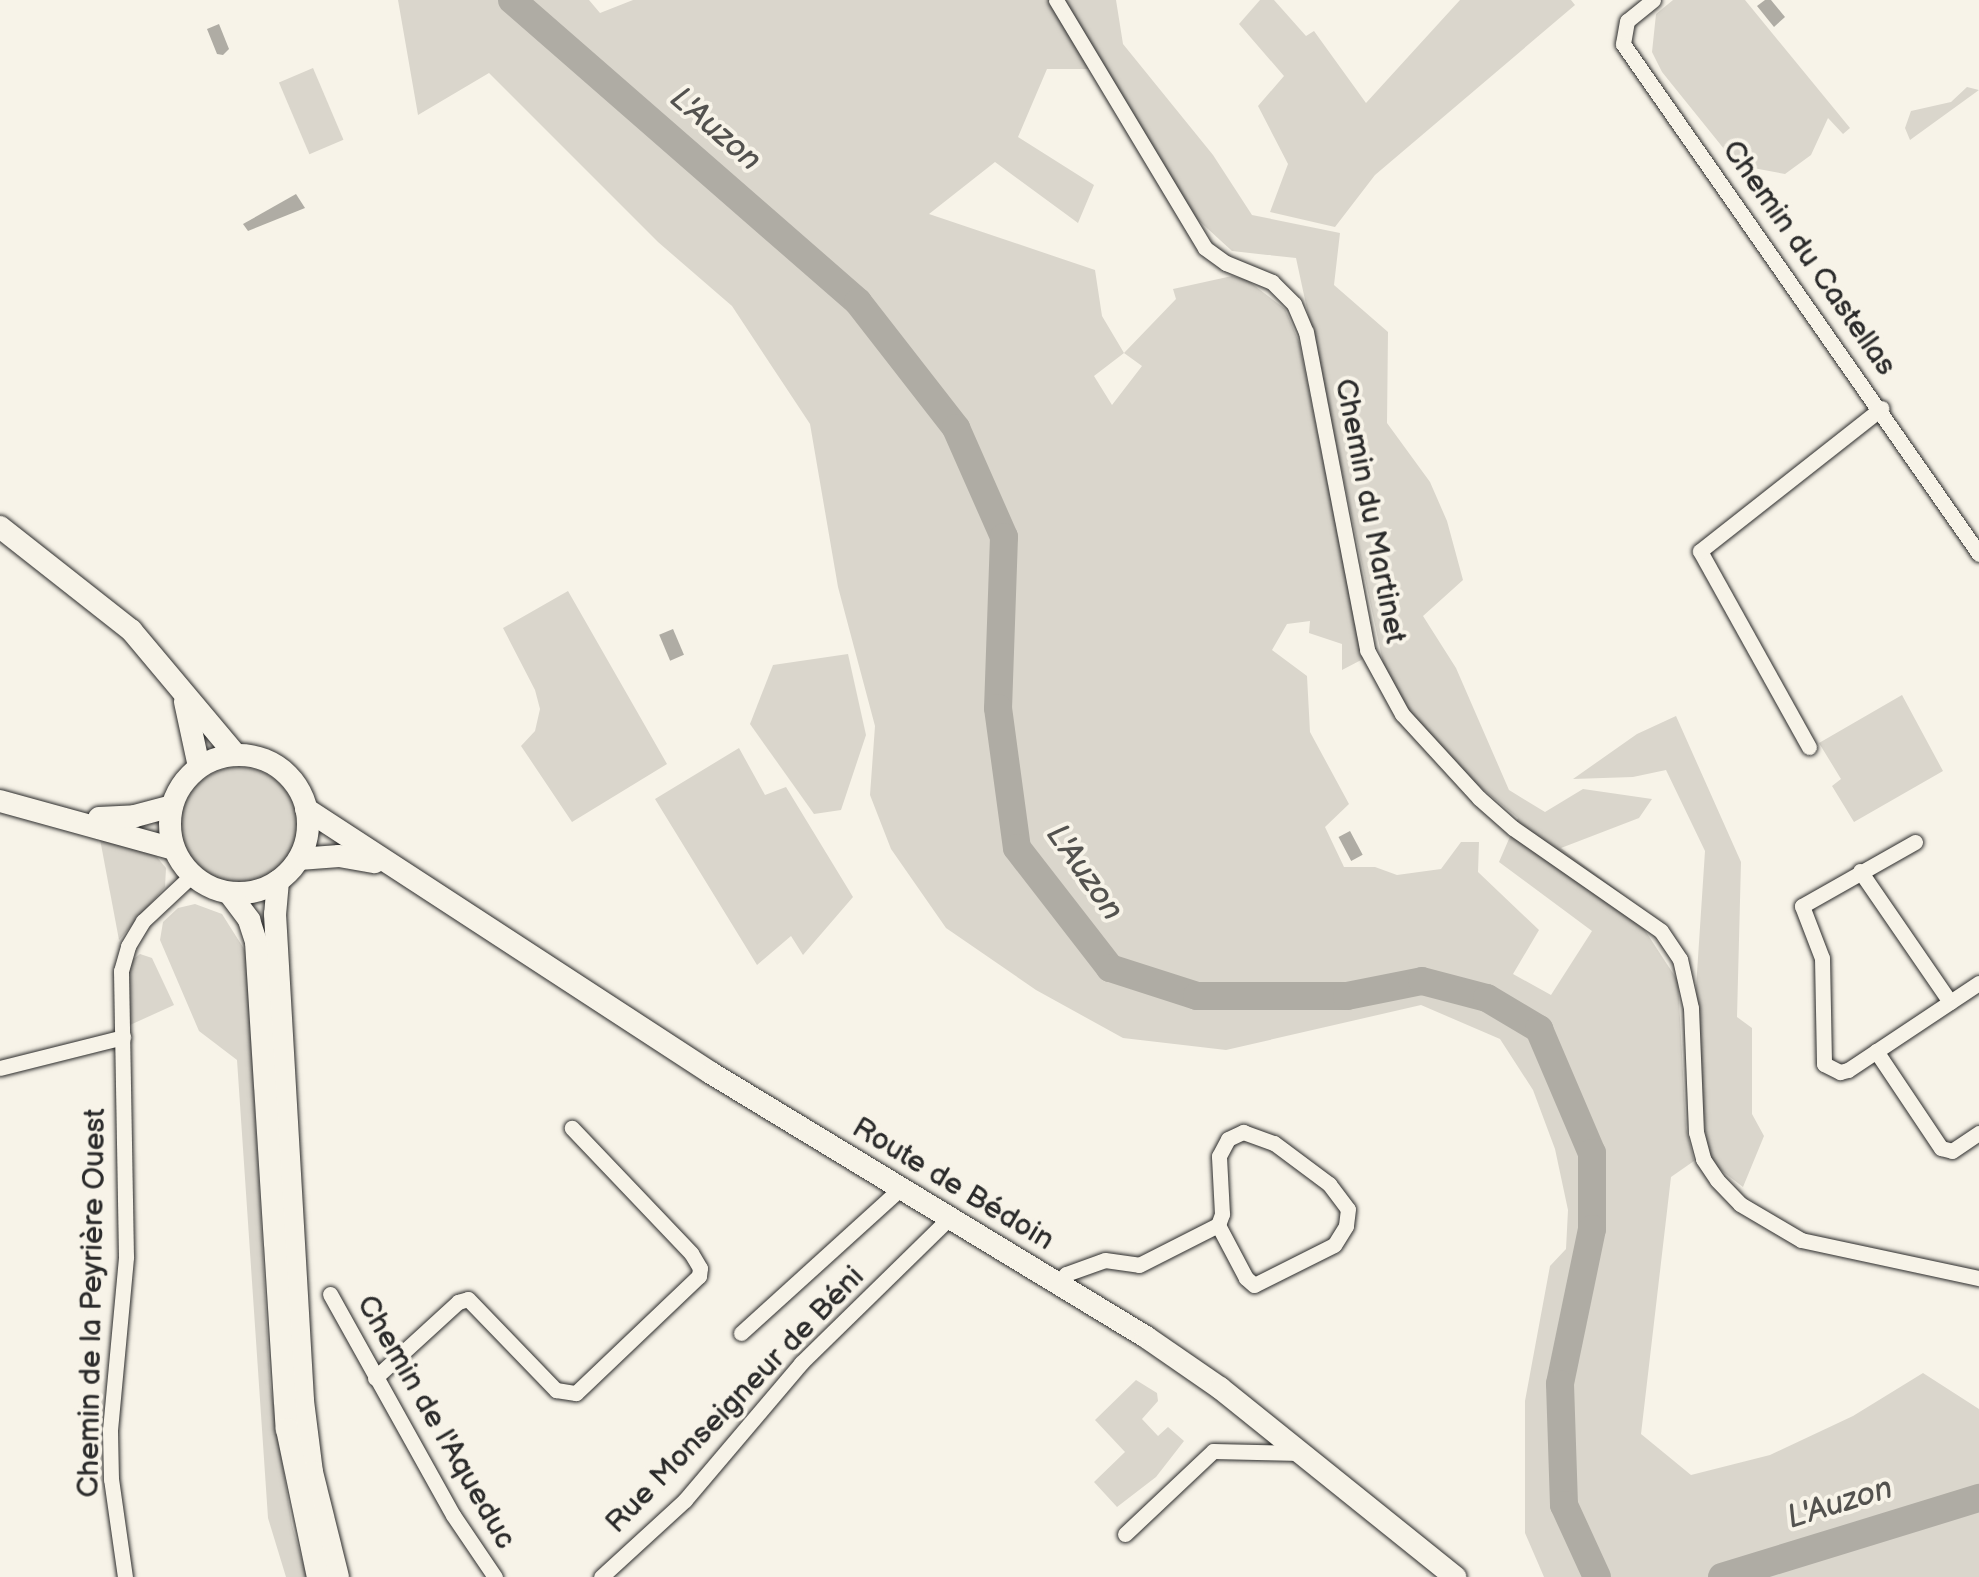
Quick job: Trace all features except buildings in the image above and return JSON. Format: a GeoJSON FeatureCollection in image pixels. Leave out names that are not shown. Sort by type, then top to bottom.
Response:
{"type":"FeatureCollection","features":[{"type":"Feature","properties":{"kind":"main road"},"geometry":{"type":"LineString","coordinates":[[0,527],[131,630],[236,755]]}},
{"type":"Feature","properties":{"kind":"main road"},"geometry":{"type":"LineString","coordinates":[[173,676],[191,714],[200,767]]}},
{"type":"Feature","properties":{"kind":"main road"},"geometry":{"type":"LineString","coordinates":[[236,755],[272,764],[288,775],[306,809],[307,835],[298,859],[278,881],[246,893],[228,893],[192,875],[174,849],[170,828],[172,806],[182,784],[200,767],[236,755]]}},
{"type":"Feature","properties":{"kind":"main road"},"geometry":{"type":"LineString","coordinates":[[0,801],[174,849]]}},
{"type":"Feature","properties":{"kind":"main road"},"geometry":{"type":"LineString","coordinates":[[56,815],[135,816],[172,806]]}},
{"type":"Feature","properties":{"kind":"main road","name":"Route de Bédoin"},"geometry":{"type":"LineString","coordinates":[[306,809],[590,997],[1058,1283],[1220,1388],[1455,1577]]}},
{"type":"Feature","properties":{"kind":"main road","name":"Route de Bédoin"},"geometry":{"type":"LineString","coordinates":[[298,859],[339,856],[401,870]]}},
{"type":"Feature","properties":{"kind":"main road"},"geometry":{"type":"LineString","coordinates":[[278,881],[275,914],[303,1401],[312,1472],[338,1577]]}},
{"type":"Feature","properties":{"kind":"main road"},"geometry":{"type":"LineString","coordinates":[[228,893],[248,920],[256,942],[288,1429],[318,1577]]}},
{"type":"Feature","properties":{"kind":"street","name":"Chemin du Martinet"},"geometry":{"type":"LineString","coordinates":[[1056,0],[1205,248],[1226,263],[1272,282],[1294,304],[1306,332],[1368,650],[1402,714],[1513,828],[1661,932],[1680,959],[1690,1008],[1696,1132],[1703,1159],[1717,1180],[1740,1204],[1801,1240],[1979,1278]]}},
{"type":"Feature","properties":{"kind":"street","name":"Chemin du Castellas"},"geometry":{"type":"LineString","coordinates":[[1654,0],[1627,20],[1622,44],[1882,408],[1979,554]]}},
{"type":"Feature","properties":{"kind":"street"},"geometry":{"type":"LineString","coordinates":[[1809,747],[1700,552],[1882,408]]}},
{"type":"Feature","properties":{"kind":"street"},"geometry":{"type":"LineString","coordinates":[[1915,842],[1807,900],[1802,913],[1822,958],[1824,1064],[1840,1072],[1979,983]]}},
{"type":"Feature","properties":{"kind":"street"},"geometry":{"type":"LineString","coordinates":[[1860,871],[1950,1002]]}},
{"type":"Feature","properties":{"kind":"street","name":"Chemin de la Peyrière Ouest"},"geometry":{"type":"LineString","coordinates":[[125,1577],[111,1479],[110,1430],[126,1257],[120,971],[128,946],[143,921],[192,875]]}},
{"type":"Feature","properties":{"kind":"street"},"geometry":{"type":"LineString","coordinates":[[0,1068],[123,1036]]}},
{"type":"Feature","properties":{"kind":"street"},"geometry":{"type":"LineString","coordinates":[[1876,1052],[1941,1148],[1952,1152],[1979,1133]]}},
{"type":"Feature","properties":{"kind":"street"},"geometry":{"type":"LineString","coordinates":[[375,1378],[458,1302],[468,1300],[556,1390],[576,1393],[699,1276],[700,1268],[691,1253],[572,1128]]}},
{"type":"Feature","properties":{"kind":"street"},"geometry":{"type":"LineString","coordinates":[[1242,1132],[1288,1154],[1329,1184],[1348,1208],[1346,1226],[1334,1245],[1254,1284],[1218,1226],[1219,1156],[1228,1139],[1242,1132]]}},
{"type":"Feature","properties":{"kind":"street"},"geometry":{"type":"LineString","coordinates":[[741,1333],[900,1188]]}},
{"type":"Feature","properties":{"kind":"street","name":"Rue Monseigneur de Béni"},"geometry":{"type":"LineString","coordinates":[[601,1577],[685,1500],[801,1363],[950,1217]]}},
{"type":"Feature","properties":{"kind":"street"},"geometry":{"type":"LineString","coordinates":[[1058,1283],[1066,1274],[1106,1260],[1139,1265],[1218,1226]]}},
{"type":"Feature","properties":{"kind":"street"},"geometry":{"type":"LineString","coordinates":[[1082,1298],[1092,1266]]}},
{"type":"Feature","properties":{"kind":"street","name":"Chemin de l'Aqueduc"},"geometry":{"type":"LineString","coordinates":[[330,1294],[453,1515],[495,1577]]}},
{"type":"Feature","properties":{"kind":"street"},"geometry":{"type":"LineString","coordinates":[[1125,1534],[1213,1451],[1300,1452]]}},
{"type":"Feature","properties":{"kind":"shaded area"},"geometry":{"type":"Polygon","coordinates":[[[398,0],[589,0],[600,13],[633,0],[1116,0],[1123,44],[1213,155],[1252,215],[1340,233],[1334,285],[1388,332],[1387,423],[1430,482],[1447,521],[1463,580],[1423,616],[1456,668],[1509,790],[1545,812],[1583,789],[1652,799],[1639,818],[1561,848],[1620,892],[1678,981],[1686,1128],[1694,1161],[1671,1177],[1641,1434],[1691,1475],[1770,1455],[1853,1416],[1923,1373],[1979,1409],[1979,1577],[1544,1577],[1525,1533],[1525,1401],[1550,1266],[1566,1249],[1568,1210],[1555,1149],[1533,1090],[1500,1039],[1421,1005],[1226,1050],[1123,1038],[1036,990],[946,928],[891,849],[870,795],[875,726],[838,587],[810,424],[732,306],[658,242],[489,73],[418,115],[398,0]],[[1047,69],[1018,137],[1094,185],[1078,223],[995,162],[929,214],[1095,270],[1102,316],[1124,353],[1176,299],[1173,289],[1232,276],[1247,280],[1285,309],[1299,342],[1363,659],[1342,670],[1342,644],[1309,633],[1310,621],[1287,624],[1272,650],[1307,676],[1310,732],[1349,804],[1325,827],[1344,867],[1375,867],[1397,875],[1441,869],[1461,842],[1479,842],[1478,872],[1539,930],[1513,974],[1551,995],[1592,931],[1499,862],[1518,818],[1456,767],[1389,690],[1296,258],[1232,251],[1184,207],[1102,69],[1047,69]],[[1124,353],[1094,376],[1112,405],[1142,366],[1124,353]]]}},
{"type":"Feature","properties":{"kind":"shaded area"},"geometry":{"type":"Polygon","coordinates":[[[1260,0],[1274,0],[1306,36],[1314,31],[1366,103],[1460,0],[1571,0],[1575,5],[1375,175],[1335,227],[1270,212],[1288,164],[1258,106],[1284,76],[1239,24],[1260,0]]]}},
{"type":"Feature","properties":{"kind":"shaded area"},"geometry":{"type":"Polygon","coordinates":[[[1673,0],[1745,0],[1850,128],[1843,134],[1828,118],[1811,155],[1785,174],[1737,165],[1662,72],[1652,52],[1656,14],[1673,0]]]}},
{"type":"Feature","properties":{"kind":"shaded area"},"geometry":{"type":"Polygon","coordinates":[[[1771,0],[1785,17],[1774,27],[1757,6],[1771,0]]]}},
{"type":"Feature","properties":{"kind":"shaded area"},"geometry":{"type":"Polygon","coordinates":[[[219,24],[229,49],[223,55],[217,54],[207,29],[219,24]]]}},
{"type":"Feature","properties":{"kind":"shaded area"},"geometry":{"type":"Polygon","coordinates":[[[313,68],[343,140],[309,154],[279,82],[313,68]]]}},
{"type":"Feature","properties":{"kind":"shaded area"},"geometry":{"type":"Polygon","coordinates":[[[1967,87],[1979,90],[1910,140],[1905,128],[1911,111],[1951,102],[1967,87]]]}},
{"type":"Feature","properties":{"kind":"shaded area"},"geometry":{"type":"Polygon","coordinates":[[[296,194],[305,208],[248,231],[243,224],[296,194]]]}},
{"type":"Feature","properties":{"kind":"shaded area"},"geometry":{"type":"Polygon","coordinates":[[[568,591],[667,764],[572,822],[521,746],[535,731],[540,709],[535,690],[503,628],[568,591]]]}},
{"type":"Feature","properties":{"kind":"shaded area"},"geometry":{"type":"Polygon","coordinates":[[[673,629],[684,655],[670,661],[659,635],[673,629]]]}},
{"type":"Feature","properties":{"kind":"shaded area"},"geometry":{"type":"Polygon","coordinates":[[[848,654],[866,735],[841,810],[814,814],[750,724],[773,665],[848,654]]]}},
{"type":"Feature","properties":{"kind":"shaded area"},"geometry":{"type":"Polygon","coordinates":[[[1902,695],[1943,771],[1854,822],[1832,786],[1841,779],[1819,743],[1902,695]]]}},
{"type":"Feature","properties":{"kind":"shaded area"},"geometry":{"type":"Polygon","coordinates":[[[1676,716],[1741,862],[1737,1017],[1752,1028],[1752,1114],[1764,1136],[1743,1187],[1709,1161],[1701,1096],[1696,988],[1705,851],[1666,770],[1633,777],[1573,779],[1637,734],[1676,716]]]}},
{"type":"Feature","properties":{"kind":"shaded area"},"geometry":{"type":"Polygon","coordinates":[[[739,748],[765,795],[786,787],[853,897],[803,955],[791,936],[757,965],[655,799],[739,748]]]}},
{"type":"Feature","properties":{"kind":"shaded area"},"geometry":{"type":"Polygon","coordinates":[[[239,767],[261,772],[280,784],[292,803],[297,825],[292,847],[280,866],[261,878],[239,883],[217,878],[198,866],[186,847],[181,825],[186,803],[198,784],[217,772],[239,767]]]}},
{"type":"Feature","properties":{"kind":"shaded area"},"geometry":{"type":"Polygon","coordinates":[[[1350,831],[1363,855],[1351,861],[1339,837],[1350,831]]]}},
{"type":"Feature","properties":{"kind":"shaded area"},"geometry":{"type":"Polygon","coordinates":[[[100,839],[152,851],[166,868],[165,887],[119,940],[100,839]]]}},
{"type":"Feature","properties":{"kind":"shaded area"},"geometry":{"type":"Polygon","coordinates":[[[195,904],[222,914],[246,952],[270,1383],[292,1525],[307,1577],[286,1577],[268,1518],[237,1060],[199,1031],[160,940],[163,922],[178,908],[195,904]]]}},
{"type":"Feature","properties":{"kind":"shaded area"},"geometry":{"type":"Polygon","coordinates":[[[140,954],[152,958],[174,1005],[130,1025],[126,965],[140,954]]]}},
{"type":"Feature","properties":{"kind":"shaded area"},"geometry":{"type":"Polygon","coordinates":[[[1136,1380],[1157,1393],[1158,1401],[1142,1419],[1158,1436],[1168,1427],[1184,1441],[1156,1477],[1117,1507],[1094,1482],[1125,1452],[1095,1420],[1136,1380]]]}},
{"type":"Feature","properties":{"kind":"waterway","name":"L'Auzon"},"geometry":{"type":"LineString","coordinates":[[512,0],[858,302],[956,428],[1004,537],[998,708],[1017,848],[1110,968],[1197,996],[1347,996],[1422,981],[1487,998],[1539,1029],[1592,1153],[1592,1229],[1560,1384],[1564,1505],[1597,1577]]}},
{"type":"Feature","properties":{"kind":"waterway","name":"L'Auzon"},"geometry":{"type":"LineString","coordinates":[[1722,1577],[1979,1498]]}}]}
